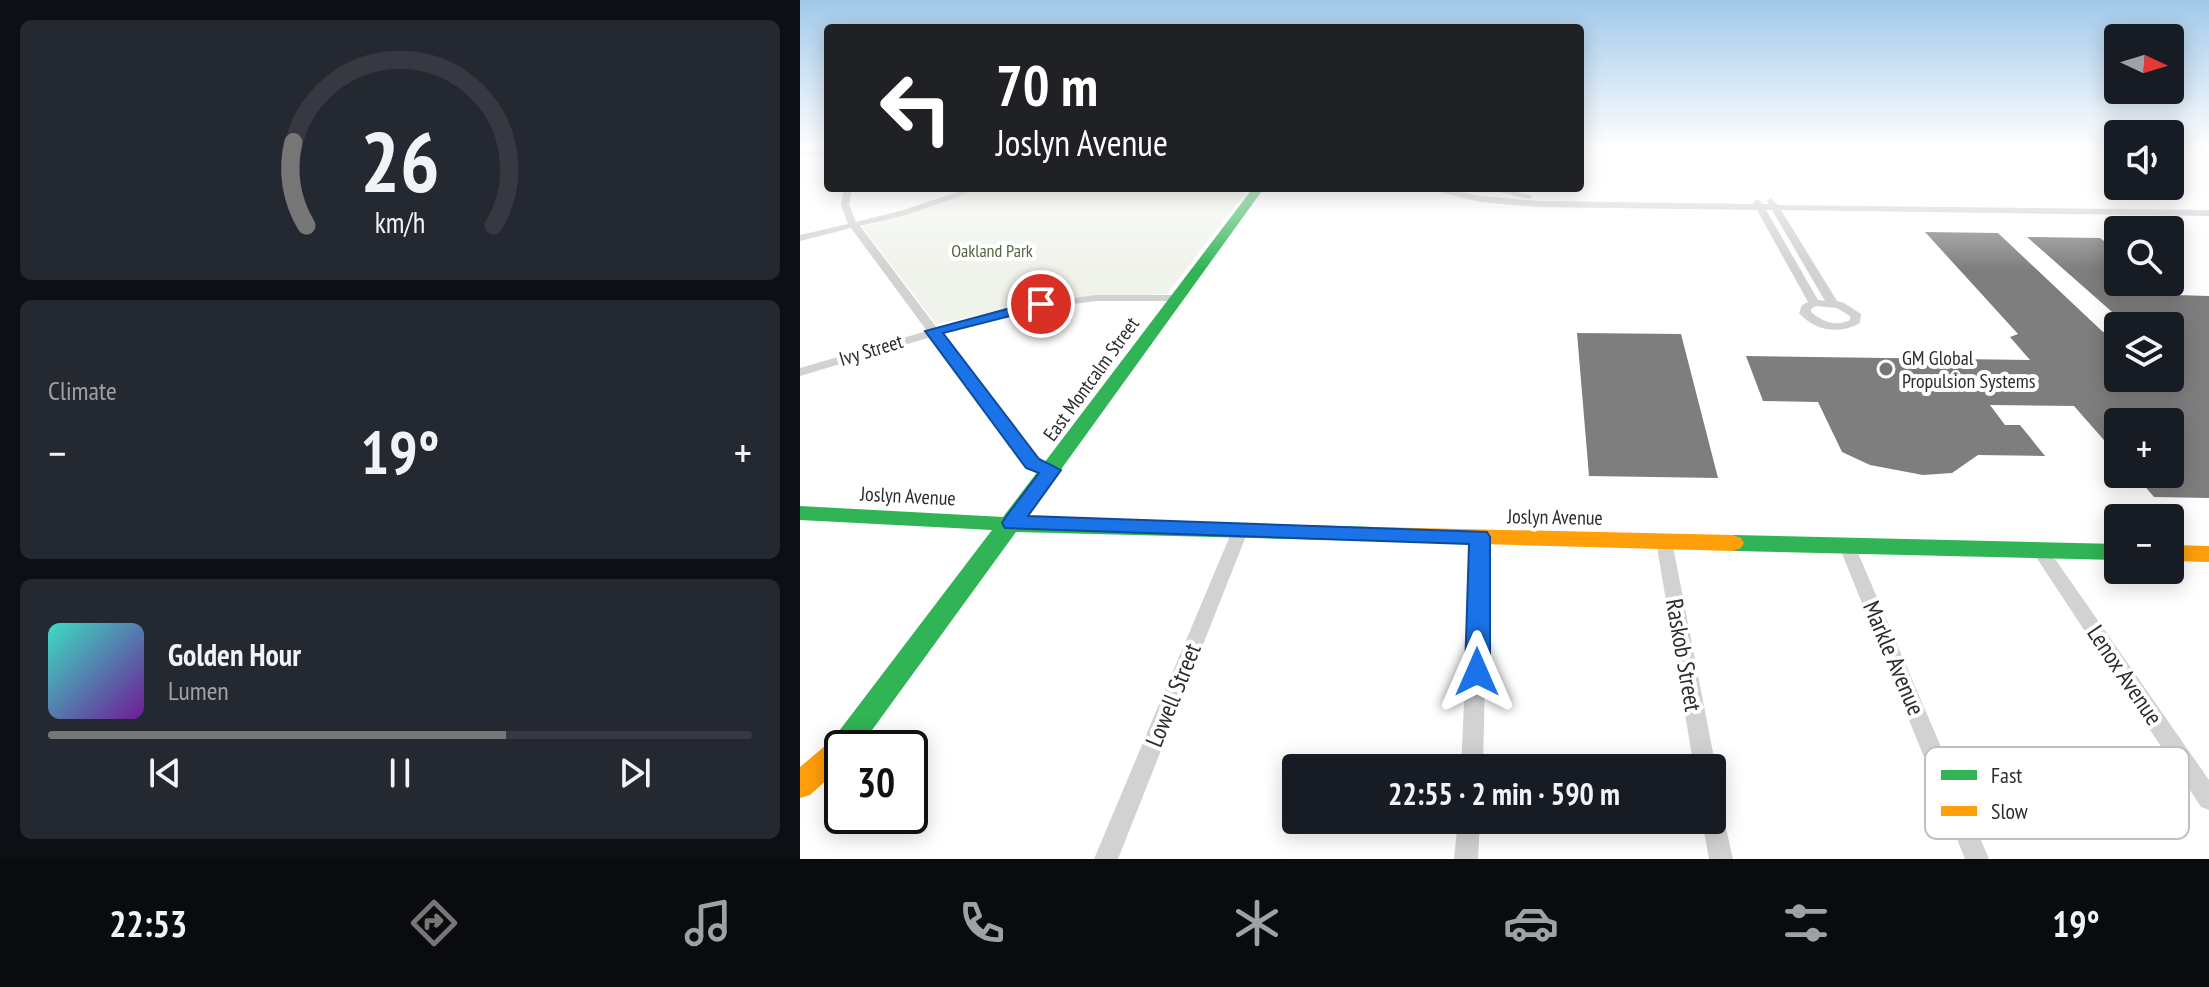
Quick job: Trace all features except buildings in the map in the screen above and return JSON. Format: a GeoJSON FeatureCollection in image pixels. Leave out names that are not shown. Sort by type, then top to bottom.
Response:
{"type":"FeatureCollection","features":[{"type":"Feature","properties":{"kind":"main road","name":"East Montcalm Street"},"geometry":{"type":"LineString","coordinates":[[856,730],[1256,192]]}},
{"type":"Feature","properties":{"kind":"main road","name":"Joslyn Avenue"},"geometry":{"type":"LineString","coordinates":[[800,513],[1240,531],[2104,552]]}},
{"type":"Feature","properties":{"kind":"main road"},"geometry":{"type":"LineString","coordinates":[[2184,553],[2209,554]]}},
{"type":"Feature","properties":{"kind":"main road","name":"East Montcalm Street"},"geometry":{"type":"LineString","coordinates":[[800,785],[824,764]]}},
{"type":"Feature","properties":{"kind":"street"},"geometry":{"type":"LineString","coordinates":[[847,192],[845,208],[854,225],[1032,464],[1051,470]]}},
{"type":"Feature","properties":{"kind":"street"},"geometry":{"type":"LineString","coordinates":[[800,238],[965,192]]}},
{"type":"Feature","properties":{"kind":"street"},"geometry":{"type":"LineString","coordinates":[[1446,192],[1481,199],[1539,204],[2031,204],[2209,210]]}},
{"type":"Feature","properties":{"kind":"street"},"geometry":{"type":"LineString","coordinates":[[1460,192],[1475,195],[1485,192]]}},
{"type":"Feature","properties":{"kind":"street"},"geometry":{"type":"LineString","coordinates":[[1510,192],[1547,198],[1758,204]]}},
{"type":"Feature","properties":{"kind":"street"},"geometry":{"type":"LineString","coordinates":[[1539,204],[1652,203],[1657,200]]}},
{"type":"Feature","properties":{"kind":"street"},"geometry":{"type":"LineString","coordinates":[[1758,204],[1814,303]]}},
{"type":"Feature","properties":{"kind":"street"},"geometry":{"type":"LineString","coordinates":[[1773,204],[1947,210],[2165,213],[2161,209],[2209,210]]}},
{"type":"Feature","properties":{"kind":"street"},"geometry":{"type":"LineString","coordinates":[[1773,204],[1833,304]]}},
{"type":"Feature","properties":{"kind":"street"},"geometry":{"type":"LineString","coordinates":[[1882,209],[1880,206],[1884,205],[1965,204]]}},
{"type":"Feature","properties":{"kind":"street"},"geometry":{"type":"LineString","coordinates":[[1947,210],[2036,208],[2031,204]]}},
{"type":"Feature","properties":{"kind":"street","name":"Ivy Street"},"geometry":{"type":"LineString","coordinates":[[800,372],[933,331],[1052,303],[1111,297],[1178,298]]}},
{"type":"Feature","properties":{"kind":"street"},"geometry":{"type":"LineString","coordinates":[[1814,303],[1833,304],[1851,311],[1856,321],[1844,327],[1816,322],[1805,313],[1806,307],[1814,303]]}},
{"type":"Feature","properties":{"kind":"street","name":"Lowell Street"},"geometry":{"type":"LineString","coordinates":[[1106,859],[1240,531]]}},
{"type":"Feature","properties":{"kind":"street"},"geometry":{"type":"LineString","coordinates":[[1472,754],[1480,537]]}},
{"type":"Feature","properties":{"kind":"street","name":"Raskob Street"},"geometry":{"type":"LineString","coordinates":[[1664,541],[1702,754]]}},
{"type":"Feature","properties":{"kind":"street","name":"Markle Avenue"},"geometry":{"type":"LineString","coordinates":[[1847,546],[1930,747]]}},
{"type":"Feature","properties":{"kind":"street","name":"Lenox Avenue"},"geometry":{"type":"LineString","coordinates":[[2040,550],[2174,747]]}},
{"type":"Feature","properties":{"kind":"street","name":"Lenox Avenue"},"geometry":{"type":"LineString","coordinates":[[2189,770],[2209,799]]}},
{"type":"Feature","properties":{"kind":"street"},"geometry":{"type":"LineString","coordinates":[[1466,859],[1468,834]]}},
{"type":"Feature","properties":{"kind":"street"},"geometry":{"type":"LineString","coordinates":[[1716,834],[1721,859]]}},
{"type":"Feature","properties":{"kind":"street","name":"Markle Avenue"},"geometry":{"type":"LineString","coordinates":[[1969,839],[1977,859]]}},
{"type":"Feature","properties":{"kind":"green space","name":"Oakland Park"},"geometry":{"type":"Polygon","coordinates":[[[971,192],[1246,192],[1167,294],[1058,299],[936,324],[862,227],[971,192]]]}},
{"type":"Feature","properties":{"kind":"traffic: fast"},"geometry":{"type":"LineString","coordinates":[[856,730],[1256,192]]}},
{"type":"Feature","properties":{"kind":"traffic: fast"},"geometry":{"type":"LineString","coordinates":[[800,513],[1045,526],[1374,534]]}},
{"type":"Feature","properties":{"kind":"traffic: fast"},"geometry":{"type":"LineString","coordinates":[[1733,543],[2104,552]]}},
{"type":"Feature","properties":{"kind":"traffic: slow"},"geometry":{"type":"LineString","coordinates":[[1374,534],[1733,543]]}},
{"type":"Feature","properties":{"kind":"traffic: slow"},"geometry":{"type":"LineString","coordinates":[[2184,553],[2209,554]]}},
{"type":"Feature","properties":{"kind":"traffic: slow"},"geometry":{"type":"LineString","coordinates":[[800,785],[824,764]]}},
{"type":"Feature","properties":{"kind":"place","name":"GM Global Propulsion Systems"},"geometry":{"type":"Point","coordinates":[1886,369]}},
{"type":"Feature","properties":{"kind":"route"},"geometry":{"type":"LineString","coordinates":[[1041,304],[933,331],[1032,464],[1051,470],[1012,523],[1480,537],[1477,672]]}}]}
